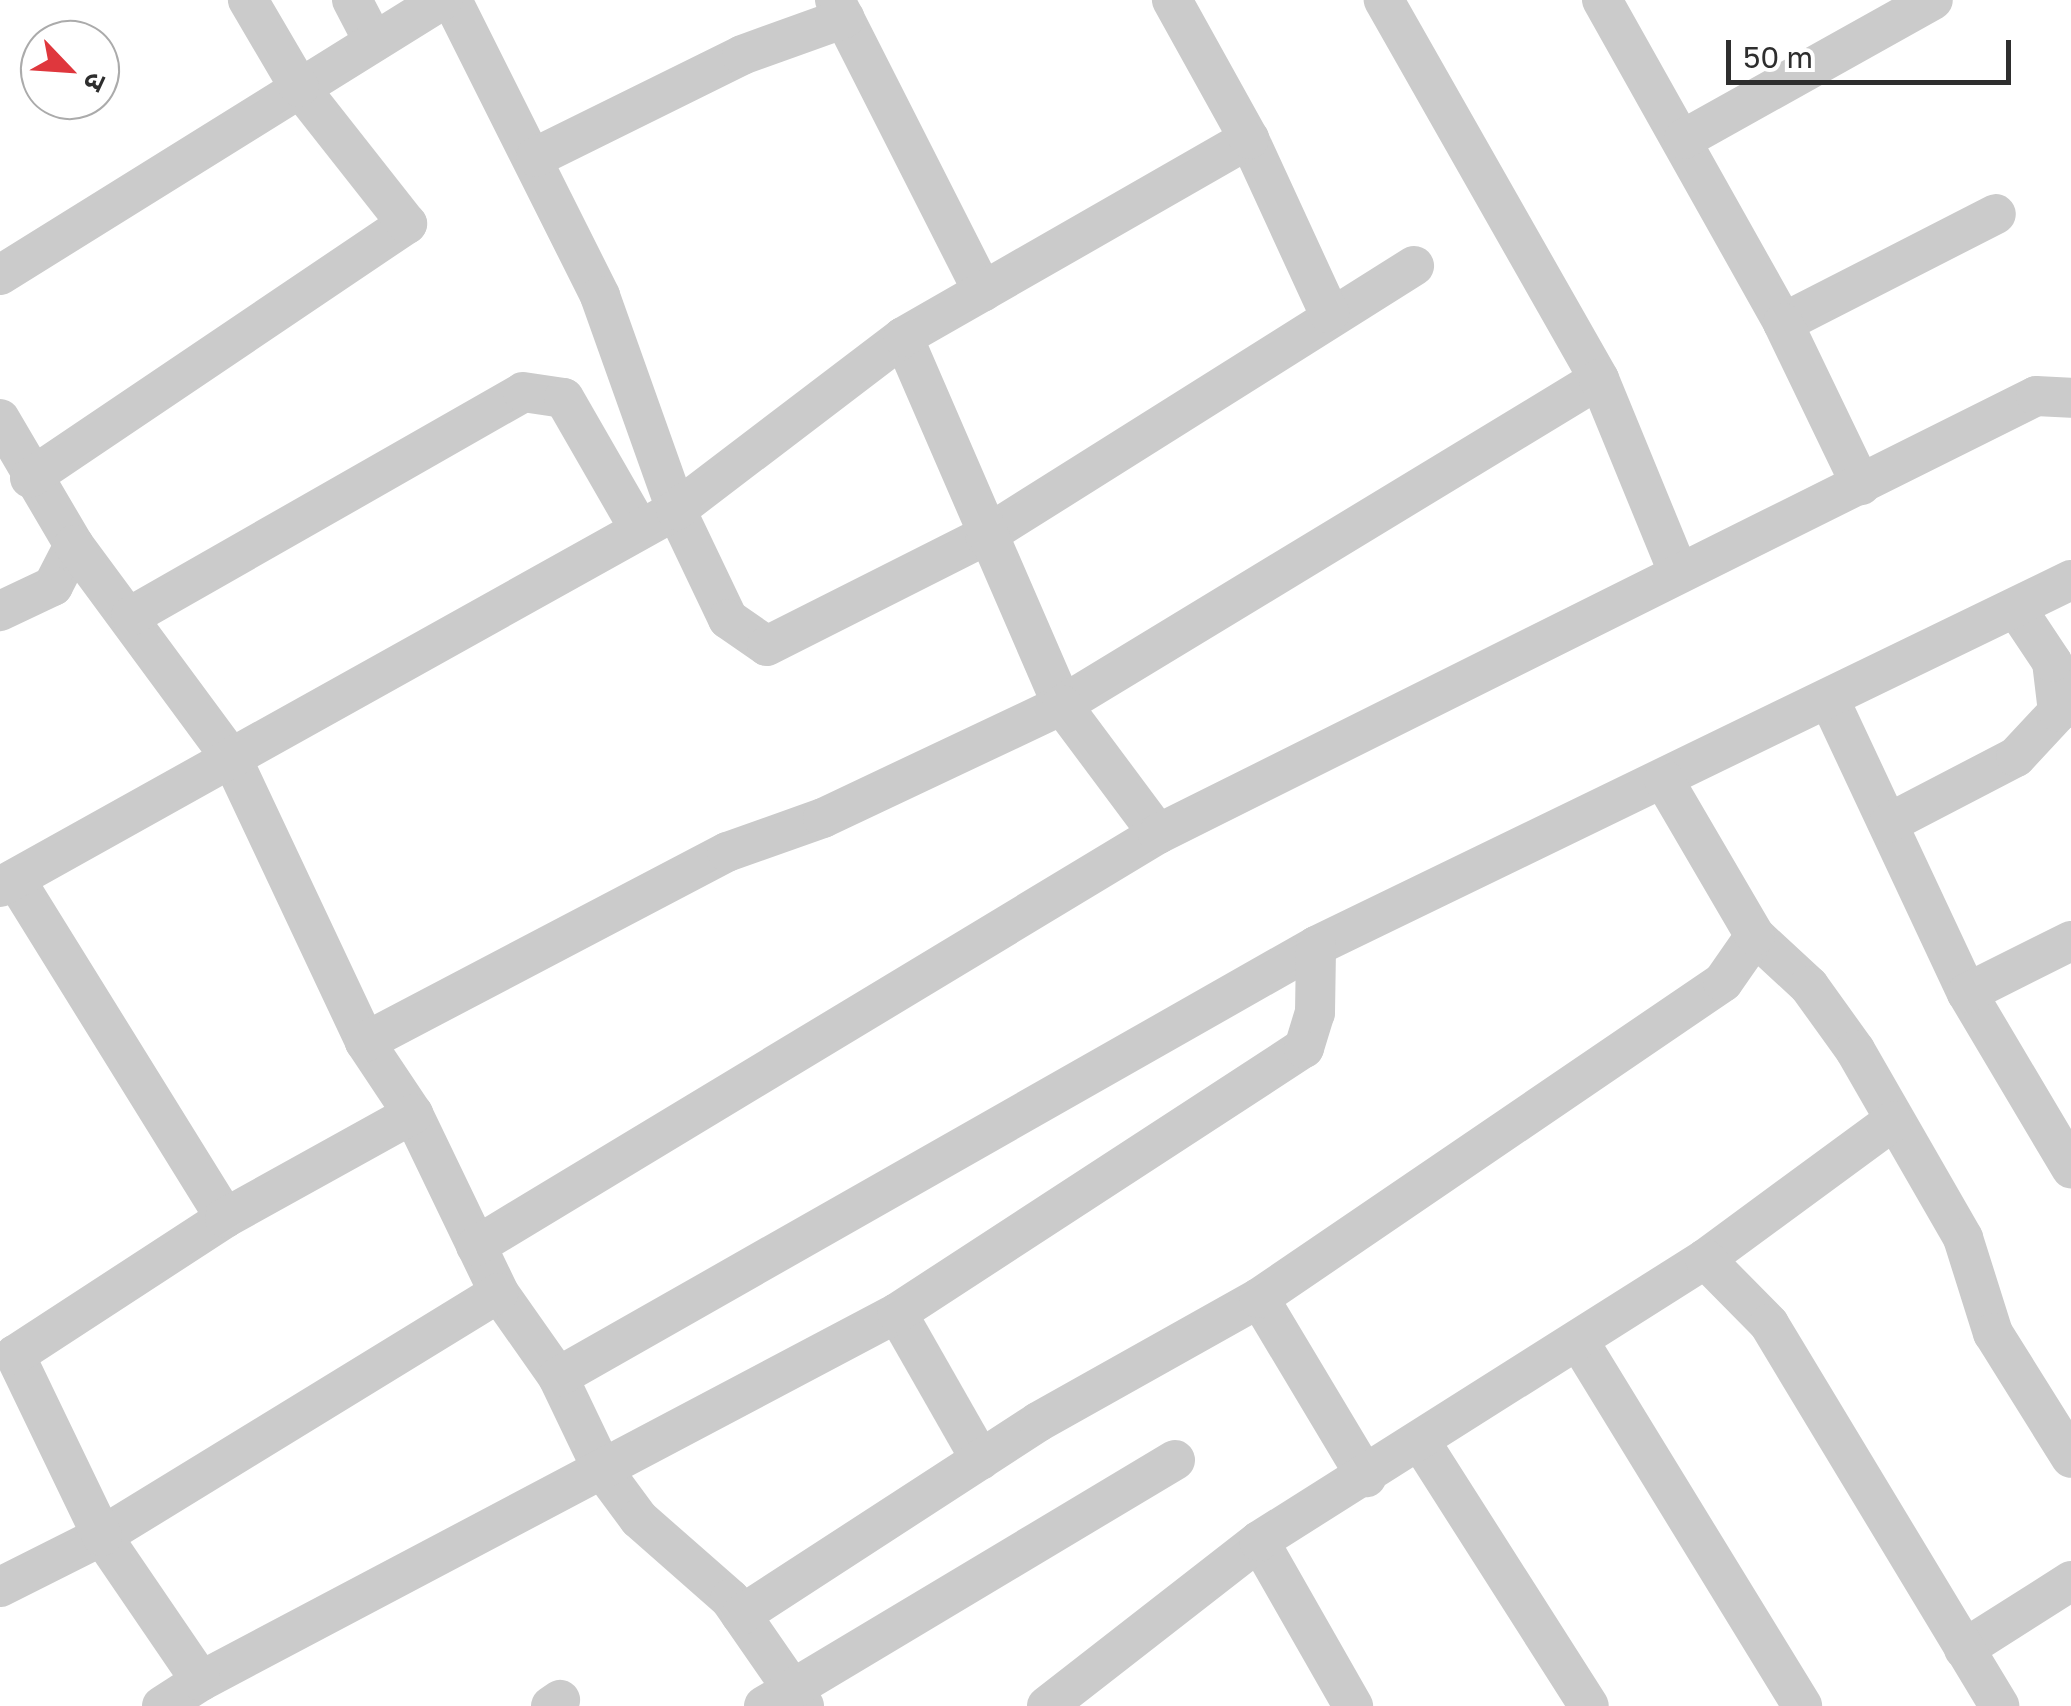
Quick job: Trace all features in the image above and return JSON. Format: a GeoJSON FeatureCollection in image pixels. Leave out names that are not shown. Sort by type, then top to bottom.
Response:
{"type":"FeatureCollection","features":[{"type":"Feature","properties":{"kind":"street"},"geometry":{"type":"LineString","coordinates":[[30,478],[407,224],[300,88],[248,0]]}},
{"type":"Feature","properties":{"kind":"street"},"geometry":{"type":"LineString","coordinates":[[352,0],[374,42]]}},
{"type":"Feature","properties":{"kind":"street"},"geometry":{"type":"LineString","coordinates":[[0,275],[442,0]]}},
{"type":"Feature","properties":{"kind":"street"},"geometry":{"type":"LineString","coordinates":[[452,0],[536,157],[600,296],[676,510],[728,619],[767,646],[985,536],[1329,313],[1414,266]]}},
{"type":"Feature","properties":{"kind":"street"},"geometry":{"type":"LineString","coordinates":[[1172,0],[1248,139],[1329,313]]}},
{"type":"Feature","properties":{"kind":"street"},"geometry":{"type":"LineString","coordinates":[[1384,0],[1599,378],[1678,572]]}},
{"type":"Feature","properties":{"kind":"street"},"geometry":{"type":"LineString","coordinates":[[1684,139],[1933,0]]}},
{"type":"Feature","properties":{"kind":"street"},"geometry":{"type":"LineString","coordinates":[[1611,3],[1784,324],[1861,485]]}},
{"type":"Feature","properties":{"kind":"street"},"geometry":{"type":"LineString","coordinates":[[536,157],[840,9],[983,292]]}},
{"type":"Feature","properties":{"kind":"street"},"geometry":{"type":"LineString","coordinates":[[226,1218],[8,883],[676,510],[903,338],[1248,139]]}},
{"type":"Feature","properties":{"kind":"street"},"geometry":{"type":"LineString","coordinates":[[1784,324],[1996,214]]}},
{"type":"Feature","properties":{"kind":"street"},"geometry":{"type":"LineString","coordinates":[[903,338],[985,536],[1062,706],[1158,834]]}},
{"type":"Feature","properties":{"kind":"street"},"geometry":{"type":"LineString","coordinates":[[365,1042],[727,852],[823,818],[1062,706],[1599,378]]}},
{"type":"Feature","properties":{"kind":"street"},"geometry":{"type":"LineString","coordinates":[[131,616],[524,392],[548,389],[571,406],[640,530]]}},
{"type":"Feature","properties":{"kind":"street"},"geometry":{"type":"LineString","coordinates":[[476,1246],[1158,834],[1678,572],[2067,390]]}},
{"type":"Feature","properties":{"kind":"street"},"geometry":{"type":"LineString","coordinates":[[0,419],[30,478],[74,545],[131,616],[232,761],[365,1042],[413,1114],[499,1293],[558,1377],[602,1469],[639,1520],[676,1544],[741,1615],[786,1700],[1175,1460]]}},
{"type":"Feature","properties":{"kind":"street"},"geometry":{"type":"LineString","coordinates":[[0,611],[53,586],[74,545]]}},
{"type":"Feature","properties":{"kind":"street"},"geometry":{"type":"LineString","coordinates":[[558,1377],[1316,946],[1832,703],[2071,580]]}},
{"type":"Feature","properties":{"kind":"street"},"geometry":{"type":"LineString","coordinates":[[1889,823],[2016,757],[2058,712],[2052,662],[2016,608]]}},
{"type":"Feature","properties":{"kind":"street"},"geometry":{"type":"LineString","coordinates":[[1832,703],[1968,993],[2071,1168]]}},
{"type":"Feature","properties":{"kind":"street"},"geometry":{"type":"LineString","coordinates":[[1664,780],[1755,936],[1809,986],[1893,1121],[1963,1238],[1993,1333],[2071,1458]]}},
{"type":"Feature","properties":{"kind":"street"},"geometry":{"type":"LineString","coordinates":[[741,1615],[981,1460],[1259,1298],[1723,982],[1755,936]]}},
{"type":"Feature","properties":{"kind":"street"},"geometry":{"type":"LineString","coordinates":[[1968,993],[2071,941]]}},
{"type":"Feature","properties":{"kind":"street"},"geometry":{"type":"LineString","coordinates":[[162,1706],[201,1681],[898,1313],[1304,1048],[1315,1013],[1316,946]]}},
{"type":"Feature","properties":{"kind":"street"},"geometry":{"type":"LineString","coordinates":[[201,1681],[102,1536],[14,1355],[226,1218],[413,1114]]}},
{"type":"Feature","properties":{"kind":"street"},"geometry":{"type":"LineString","coordinates":[[1047,1706],[1259,1541],[1366,1477],[1705,1259],[1893,1121]]}},
{"type":"Feature","properties":{"kind":"street"},"geometry":{"type":"LineString","coordinates":[[1705,1259],[1769,1324],[1999,1706]]}},
{"type":"Feature","properties":{"kind":"street"},"geometry":{"type":"LineString","coordinates":[[0,1587],[102,1536],[499,1293]]}},
{"type":"Feature","properties":{"kind":"street"},"geometry":{"type":"LineString","coordinates":[[1259,1298],[1366,1477]]}},
{"type":"Feature","properties":{"kind":"street"},"geometry":{"type":"LineString","coordinates":[[898,1313],[981,1460]]}},
{"type":"Feature","properties":{"kind":"street"},"geometry":{"type":"LineString","coordinates":[[1578,1340],[1802,1706]]}},
{"type":"Feature","properties":{"kind":"street"},"geometry":{"type":"LineString","coordinates":[[1420,1442],[1588,1706]]}},
{"type":"Feature","properties":{"kind":"street"},"geometry":{"type":"LineString","coordinates":[[1259,1541],[1354,1706]]}},
{"type":"Feature","properties":{"kind":"street"},"geometry":{"type":"LineString","coordinates":[[1964,1650],[2071,1581]]}}]}
